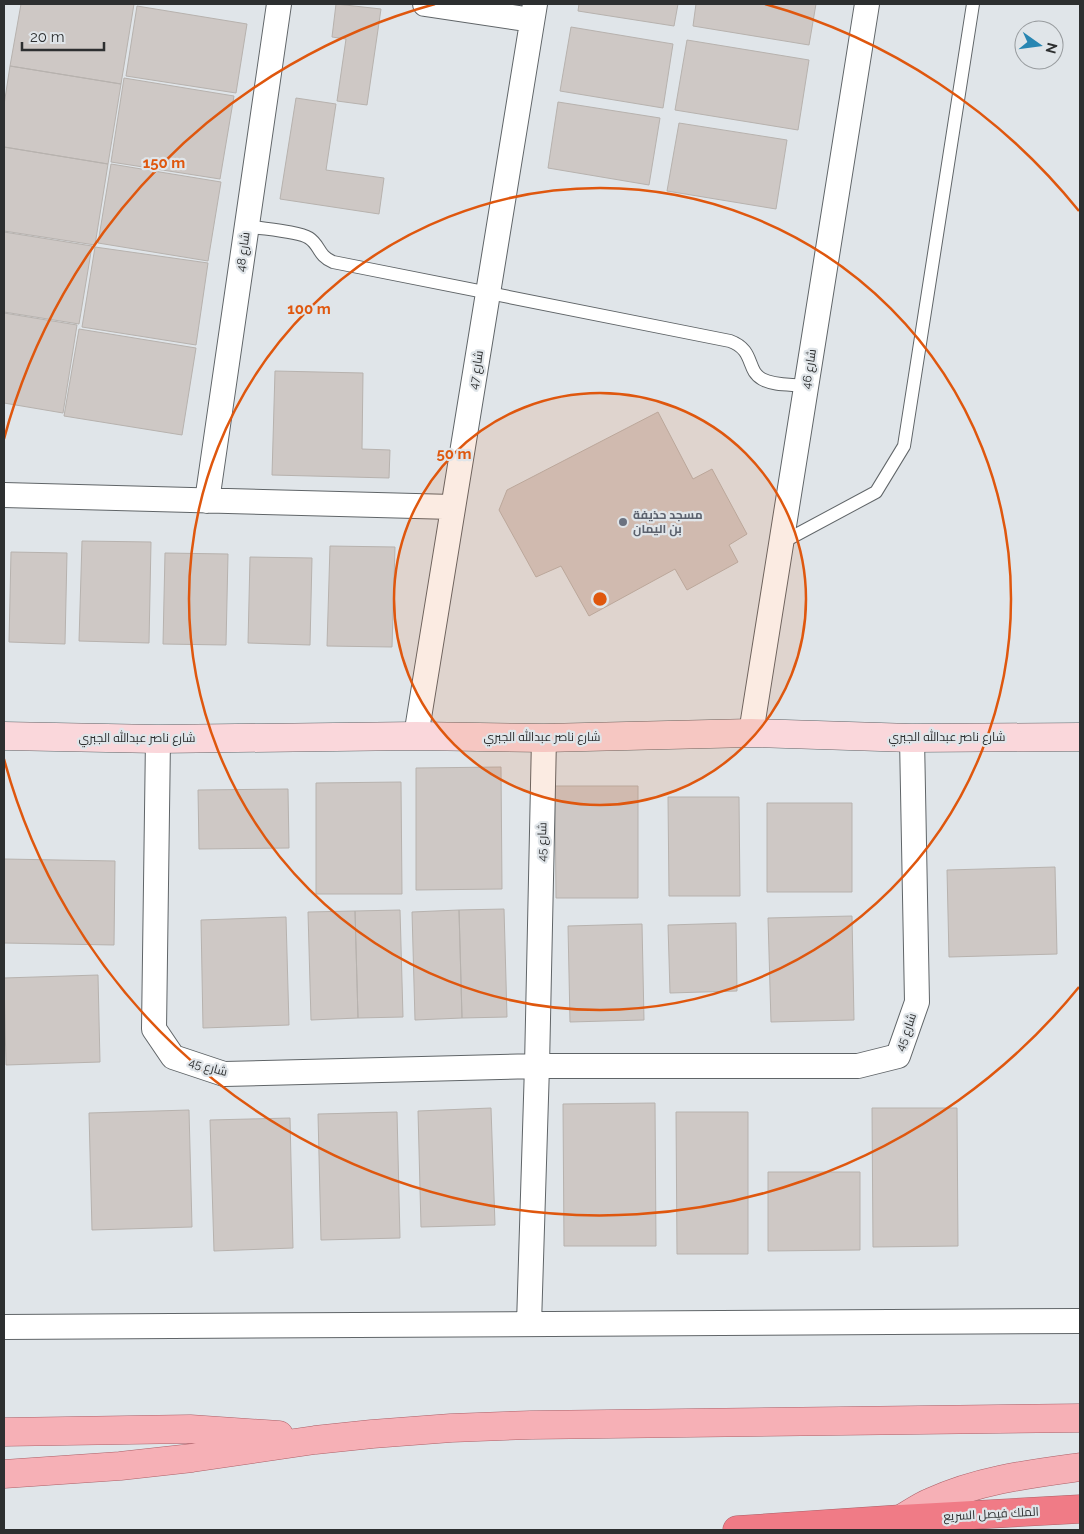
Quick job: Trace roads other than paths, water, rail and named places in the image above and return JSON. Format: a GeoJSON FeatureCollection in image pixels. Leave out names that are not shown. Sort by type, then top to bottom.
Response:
{"type":"FeatureCollection","features":[{"type":"Feature","properties":{"kind":"highway","name":"الملك فيصل السريع"},"geometry":{"type":"LineString","coordinates":[[737,1530],[1080,1509]]}},
{"type":"Feature","properties":{"kind":"main road"},"geometry":{"type":"LineString","coordinates":[[4,1474],[120,1466],[192,1458],[315,1440],[451,1428],[531,1425],[1080,1418]]}},
{"type":"Feature","properties":{"kind":"main road"},"geometry":{"type":"LineString","coordinates":[[4,1432],[190,1429],[265,1433],[315,1440]]}},
{"type":"Feature","properties":{"kind":"main road","name":"الملك فيصل السريع"},"geometry":{"type":"LineString","coordinates":[[901,1519],[930,1502],[988,1482],[1018,1475],[1080,1467]]}},
{"type":"Feature","properties":{"kind":"street","name":"شارع 48"},"geometry":{"type":"LineString","coordinates":[[207,501],[279,4]]}},
{"type":"Feature","properties":{"kind":"street"},"geometry":{"type":"LineString","coordinates":[[425,4],[534,12]]}},
{"type":"Feature","properties":{"kind":"street","name":"شارع 46"},"geometry":{"type":"LineString","coordinates":[[750,733],[867,4]]}},
{"type":"Feature","properties":{"kind":"street","name":"شارع 47"},"geometry":{"type":"LineString","coordinates":[[416,736],[534,12]]}},
{"type":"Feature","properties":{"kind":"street"},"geometry":{"type":"LineString","coordinates":[[4,495],[453,507]]}},
{"type":"Feature","properties":{"kind":"street","name":"شارع ناصر عبدالله الجبري"},"geometry":{"type":"LineString","coordinates":[[4,736],[158,739],[416,736],[544,738],[750,733],[912,738],[1080,737]]}},
{"type":"Feature","properties":{"kind":"street","name":"شارع 45"},"geometry":{"type":"LineString","coordinates":[[530,1324],[538,1066],[544,738]]}},
{"type":"Feature","properties":{"kind":"street","name":"شارع 45"},"geometry":{"type":"LineString","coordinates":[[158,739],[154,1029],[174,1058],[224,1074],[538,1066],[858,1066],[898,1056],[917,1002],[912,738]]}},
{"type":"Feature","properties":{"kind":"street"},"geometry":{"type":"LineString","coordinates":[[4,1327],[1080,1321]]}},
{"type":"Feature","properties":{"kind":"lane"},"geometry":{"type":"LineString","coordinates":[[781,543],[876,492],[904,446],[973,4]]}},
{"type":"Feature","properties":{"kind":"lane"},"geometry":{"type":"LineString","coordinates":[[247,226],[303,235],[315,243],[321,255],[333,262],[730,341],[744,349],[754,370],[763,380],[806,386]]}},
{"type":"Feature","properties":{"kind":"place","name":"مسجد حذيفة بن اليمان"},"geometry":{"type":"Point","coordinates":[623,522]}}]}
